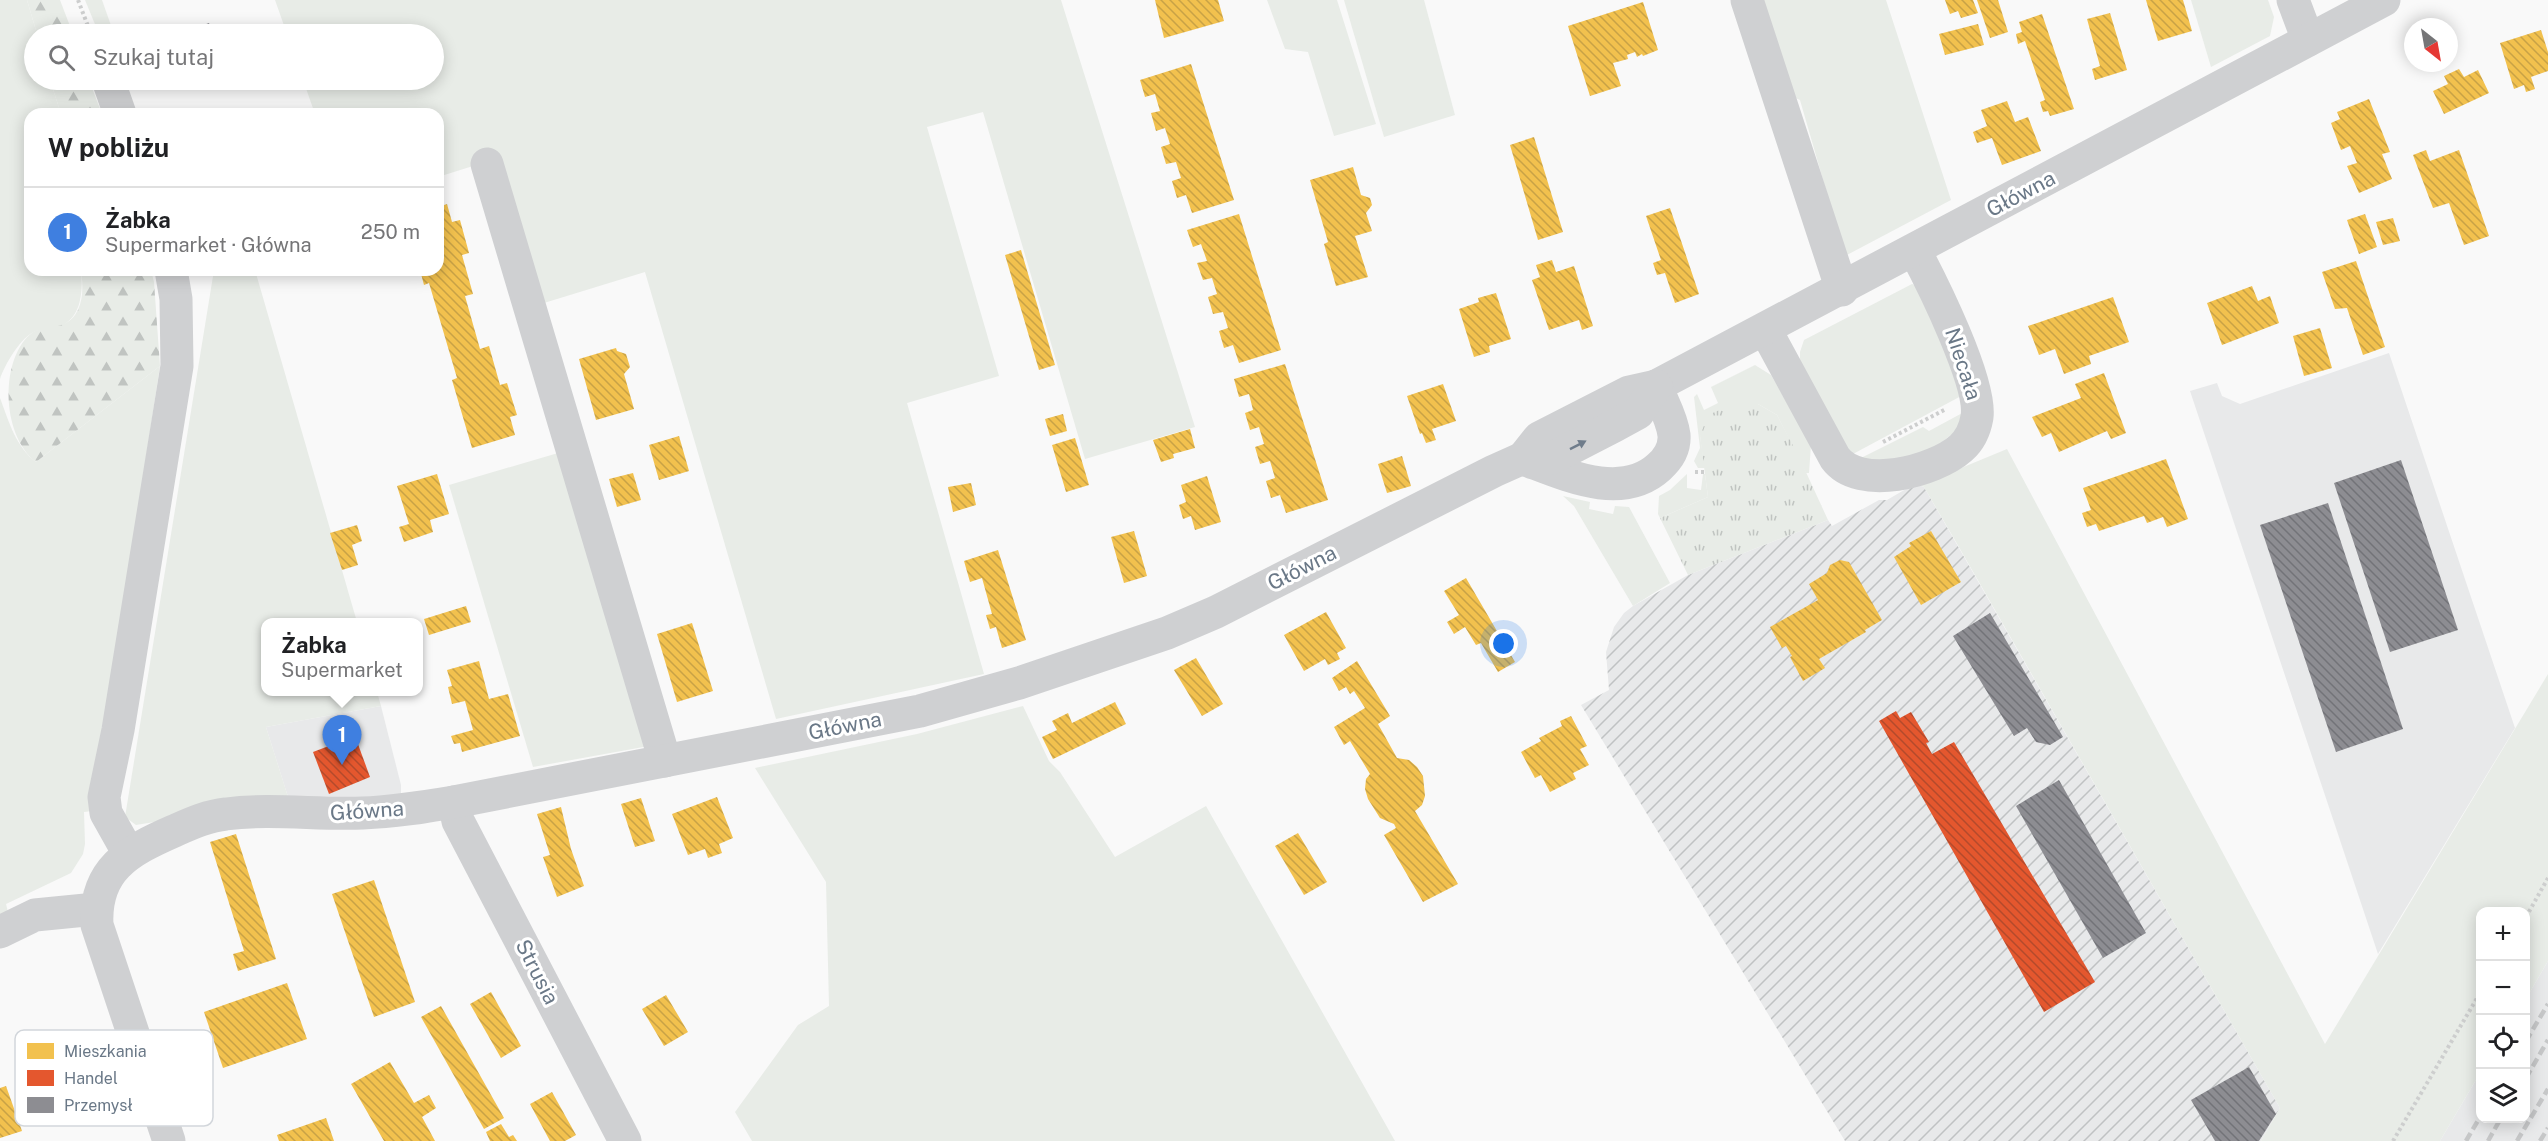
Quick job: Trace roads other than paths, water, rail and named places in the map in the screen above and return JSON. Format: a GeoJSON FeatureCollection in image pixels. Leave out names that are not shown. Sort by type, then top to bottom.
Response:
{"type":"FeatureCollection","features":[{"type":"Feature","properties":{"kind":"street"},"geometry":{"type":"LineString","coordinates":[[1747,0],[1842,290]]}},
{"type":"Feature","properties":{"kind":"street"},"geometry":{"type":"LineString","coordinates":[[2293,0],[2308,40]]}},
{"type":"Feature","properties":{"kind":"street","name":"Główna"},"geometry":{"type":"LineString","coordinates":[[96,909],[102,885],[110,872],[129,854],[167,834],[216,815],[251,812],[383,813],[454,802],[931,708],[1019,684],[1137,644],[1216,612],[1465,485],[1523,458],[1539,438],[1629,392],[1656,386],[1842,290],[2384,0]]}},
{"type":"Feature","properties":{"kind":"street"},"geometry":{"type":"LineString","coordinates":[[112,90],[118,108]]}},
{"type":"Feature","properties":{"kind":"street"},"geometry":{"type":"LineString","coordinates":[[487,164],[665,761]]}},
{"type":"Feature","properties":{"kind":"street","name":"Niecała"},"geometry":{"type":"LineString","coordinates":[[1765,329],[1787,373],[1840,464],[1856,473],[1887,476],[1915,470],[1943,459],[1960,449],[1974,429],[1978,408],[1946,314],[1915,251]]}},
{"type":"Feature","properties":{"kind":"street"},"geometry":{"type":"LineString","coordinates":[[129,854],[106,813],[104,797],[118,730],[177,366],[176,299],[172,276]]}},
{"type":"Feature","properties":{"kind":"street"},"geometry":{"type":"LineString","coordinates":[[1523,458],[1572,477],[1607,483],[1624,483],[1646,476],[1666,460],[1674,441],[1672,426],[1656,386]]}},
{"type":"Feature","properties":{"kind":"street","name":"Strusia"},"geometry":{"type":"LineString","coordinates":[[454,802],[458,821],[625,1141]]}},
{"type":"Feature","properties":{"kind":"street"},"geometry":{"type":"LineString","coordinates":[[0,932],[21,921],[45,913],[96,909],[97,925],[105,955],[131,1030]]}},
{"type":"Feature","properties":{"kind":"street"},"geometry":{"type":"LineString","coordinates":[[164,1126],[169,1141]]}},
{"type":"Feature","properties":{"kind":"railway"},"geometry":{"type":"LineString","coordinates":[[2530,1034],[2548,1004]]}},
{"type":"Feature","properties":{"kind":"railway"},"geometry":{"type":"LineString","coordinates":[[2530,1071],[2548,1040]]}},
{"type":"Feature","properties":{"kind":"railway"},"geometry":{"type":"LineString","coordinates":[[2517,1141],[2548,1089]]}},
{"type":"Feature","properties":{"kind":"railway"},"geometry":{"type":"LineString","coordinates":[[2466,1141],[2476,1123]]}},
{"type":"Feature","properties":{"kind":"railway"},"geometry":{"type":"LineString","coordinates":[[2488,1141],[2498,1123]]}},
{"type":"Feature","properties":{"kind":"railway"},"geometry":{"type":"LineString","coordinates":[[2540,1141],[2548,1128]]}},
{"type":"Feature","properties":{"kind":"place","name":"Żabka"},"geometry":{"type":"Point","coordinates":[342,765]}}]}
